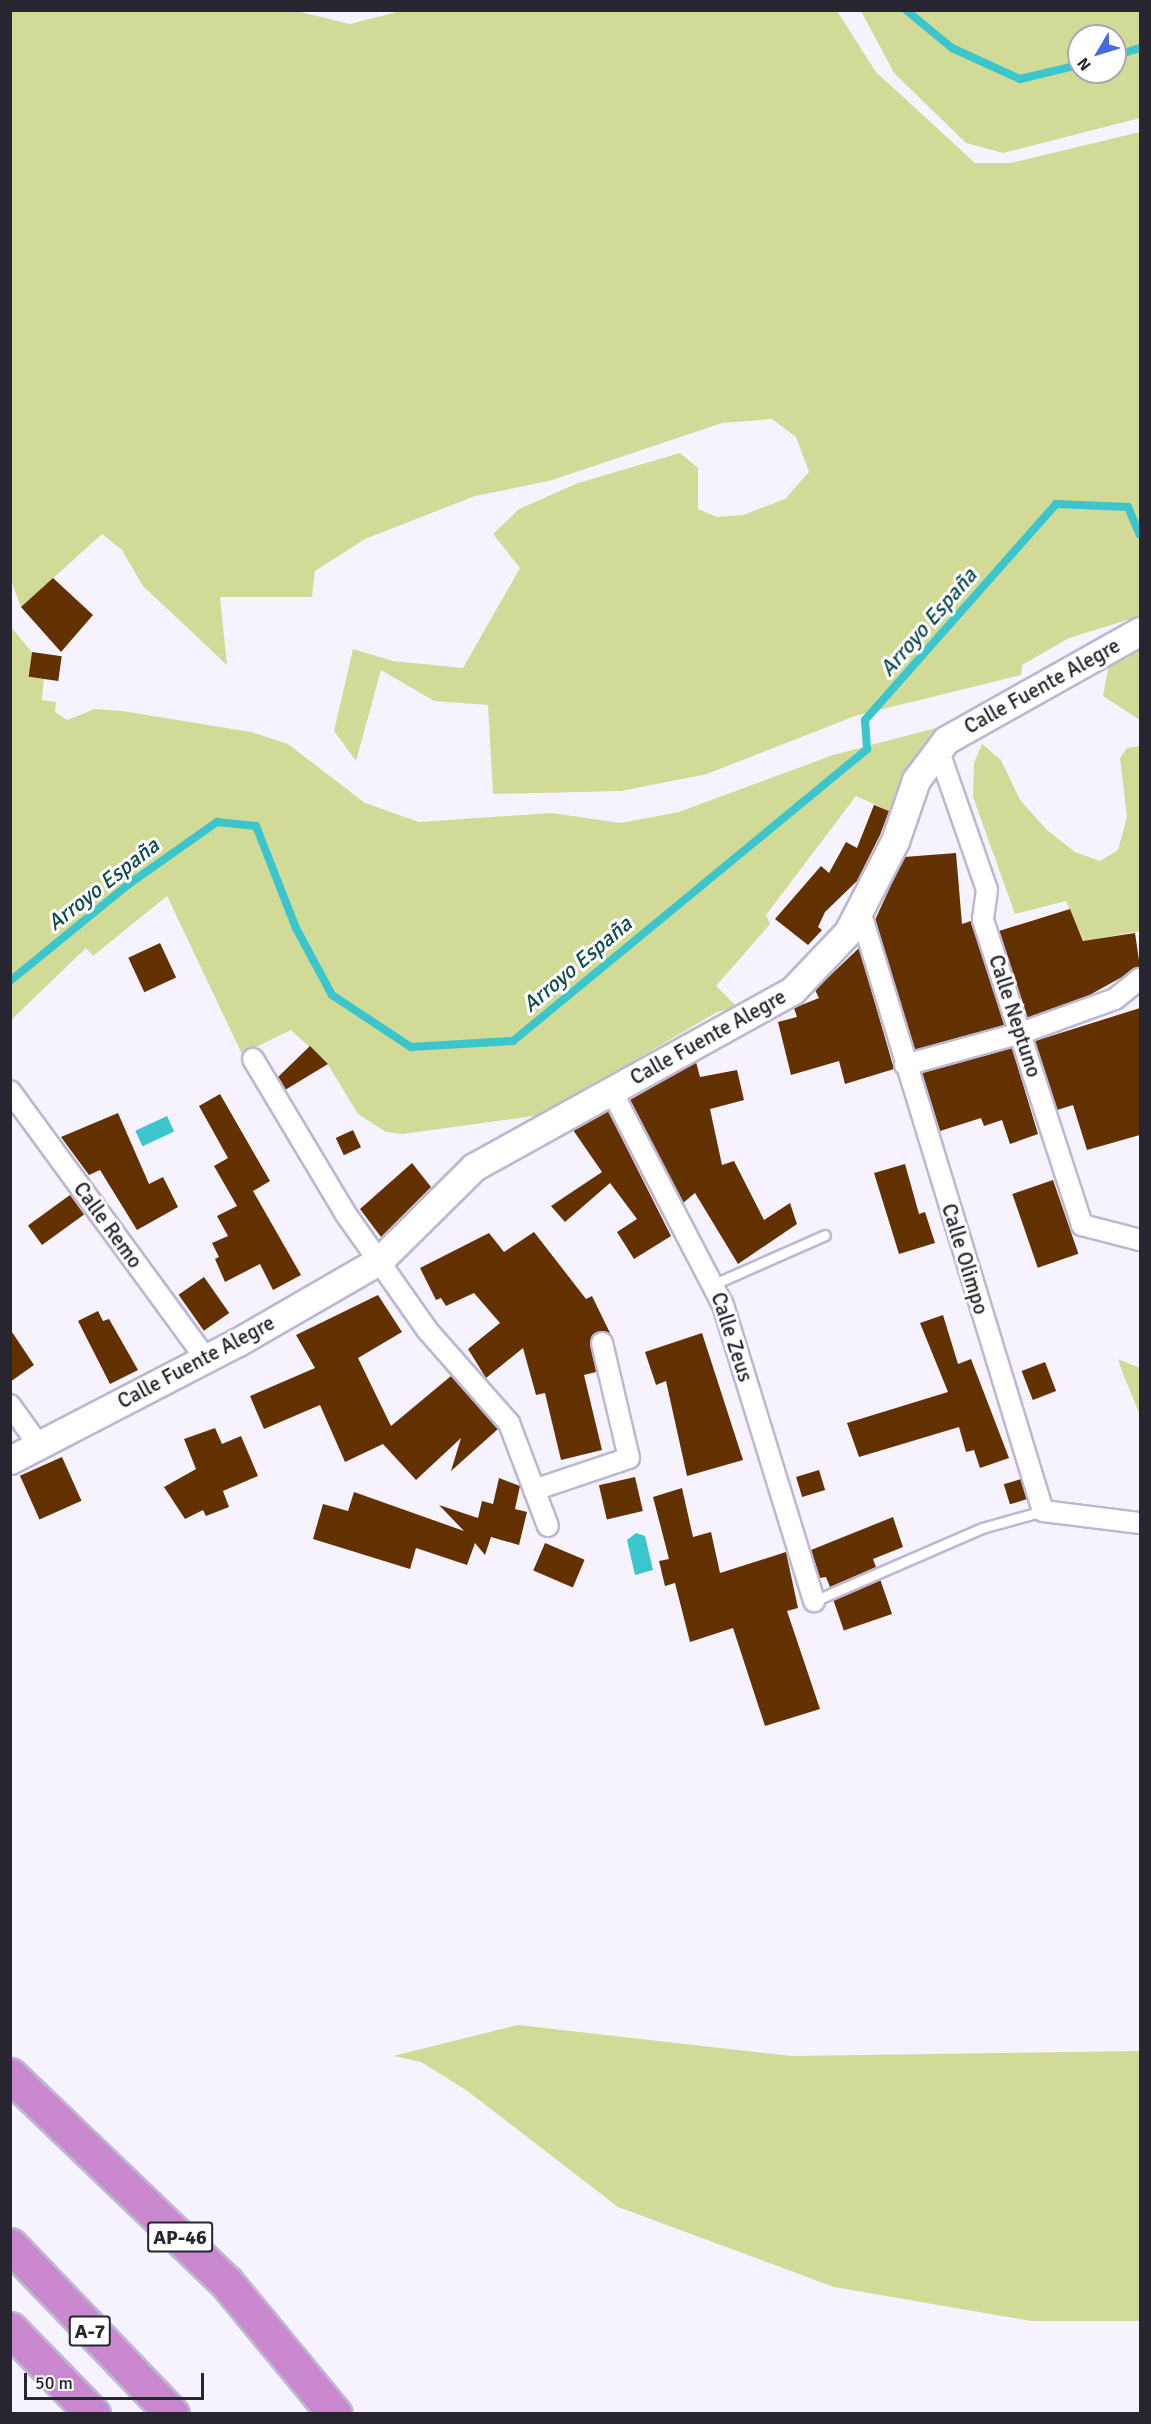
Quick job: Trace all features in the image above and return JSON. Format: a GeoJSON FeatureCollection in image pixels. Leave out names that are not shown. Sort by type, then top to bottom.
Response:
{"type":"FeatureCollection","features":[{"type":"Feature","properties":{"kind":"highway","name":"AP-46"},"geometry":{"type":"LineString","coordinates":[[10,2075],[226,2282],[335,2414]]}},
{"type":"Feature","properties":{"kind":"highway","name":"A-7"},"geometry":{"type":"LineString","coordinates":[[10,2245],[172,2414]]}},
{"type":"Feature","properties":{"kind":"highway","name":"A-7"},"geometry":{"type":"LineString","coordinates":[[10,2329],[93,2414]]}},
{"type":"Feature","properties":{"kind":"street","name":"Calle Fuente Alegre"},"geometry":{"type":"LineString","coordinates":[[10,1460],[206,1359],[380,1260],[474,1167],[792,991],[860,911],[895,841],[916,780],[938,749],[1140,631]]}},
{"type":"Feature","properties":{"kind":"street","name":"Calle Neptuno"},"geometry":{"type":"LineString","coordinates":[[938,749],[987,890],[983,920],[1022,1033],[1082,1225],[1140,1240]]}},
{"type":"Feature","properties":{"kind":"street","name":"Calle Olimpo"},"geometry":{"type":"LineString","coordinates":[[860,911],[905,1065],[1043,1512]]}},
{"type":"Feature","properties":{"kind":"street"},"geometry":{"type":"LineString","coordinates":[[905,1065],[1022,1033],[1115,999],[1140,979]]}},
{"type":"Feature","properties":{"kind":"street"},"geometry":{"type":"LineString","coordinates":[[253,1059],[345,1213],[428,1331],[509,1423],[548,1526]]}},
{"type":"Feature","properties":{"kind":"street","name":"Calle Zeus"},"geometry":{"type":"LineString","coordinates":[[611,1090],[714,1284],[814,1601]]}},
{"type":"Feature","properties":{"kind":"street","name":"Calle Remo"},"geometry":{"type":"LineString","coordinates":[[10,1091],[206,1359]]}},
{"type":"Feature","properties":{"kind":"street"},"geometry":{"type":"LineString","coordinates":[[534,1490],[629,1458],[602,1343]]}},
{"type":"Feature","properties":{"kind":"street"},"geometry":{"type":"LineString","coordinates":[[10,1405],[38,1444]]}},
{"type":"Feature","properties":{"kind":"street"},"geometry":{"type":"LineString","coordinates":[[1043,1512],[1140,1523]]}},
{"type":"Feature","properties":{"kind":"lane"},"geometry":{"type":"LineString","coordinates":[[714,1284],[825,1235]]}},
{"type":"Feature","properties":{"kind":"lane"},"geometry":{"type":"LineString","coordinates":[[814,1601],[982,1528],[1043,1512]]}},
{"type":"Feature","properties":{"kind":"green space"},"geometry":{"type":"Polygon","coordinates":[[[292,10],[350,24],[405,10],[837,11],[876,72],[975,163],[1011,163],[1140,132],[1140,616],[1069,638],[1022,665],[1021,675],[855,716],[707,774],[621,791],[493,794],[488,705],[434,701],[381,670],[356,761],[334,731],[353,649],[393,661],[463,668],[520,568],[493,534],[519,509],[578,483],[680,453],[698,468],[698,509],[717,517],[743,515],[785,499],[809,472],[796,437],[772,419],[722,423],[549,481],[475,496],[365,539],[315,571],[312,597],[220,597],[227,665],[143,586],[122,550],[102,534],[21,607],[11,581],[11,11],[292,10]]]}},
{"type":"Feature","properties":{"kind":"green space"},"geometry":{"type":"Polygon","coordinates":[[[861,11],[1140,11],[1140,118],[1003,153],[966,143],[894,73],[861,11]]]}},
{"type":"Feature","properties":{"kind":"green space"},"geometry":{"type":"Polygon","coordinates":[[[10,626],[32,652],[28,677],[44,679],[42,700],[56,702],[55,712],[67,720],[95,709],[122,711],[251,732],[288,744],[365,803],[419,822],[552,813],[620,823],[679,812],[833,755],[951,724],[893,813],[856,796],[766,915],[770,924],[716,986],[737,1007],[717,1012],[593,1085],[594,1089],[541,1115],[402,1134],[386,1132],[358,1114],[327,1063],[291,1030],[242,1054],[167,896],[93,956],[86,948],[11,1020],[10,626]]]}},
{"type":"Feature","properties":{"kind":"green space"},"geometry":{"type":"Polygon","coordinates":[[[1140,645],[1140,720],[1103,696],[1109,664],[1140,645]]]}},
{"type":"Feature","properties":{"kind":"green space"},"geometry":{"type":"Polygon","coordinates":[[[982,744],[1001,760],[1020,800],[1047,830],[1075,852],[1100,861],[1118,850],[1127,817],[1120,758],[1127,748],[1140,746],[1140,931],[1084,941],[1066,901],[1015,914],[973,797],[974,763],[982,744]]]}},
{"type":"Feature","properties":{"kind":"green space"},"geometry":{"type":"Polygon","coordinates":[[[1118,1359],[1140,1368],[1140,1415],[1123,1374],[1118,1359]]]}},
{"type":"Feature","properties":{"kind":"green space"},"geometry":{"type":"Polygon","coordinates":[[[518,2025],[791,2056],[1140,2051],[1140,2321],[1031,2321],[834,2287],[618,2207],[466,2090],[421,2062],[393,2056],[518,2025]]]}},
{"type":"Feature","properties":{"kind":"water"},"geometry":{"type":"Polygon","coordinates":[[[167,1116],[174,1131],[142,1146],[135,1131],[167,1116]]]}},
{"type":"Feature","properties":{"kind":"water"},"geometry":{"type":"Polygon","coordinates":[[[636,1533],[645,1536],[653,1570],[635,1575],[627,1540],[636,1533]]]}},
{"type":"Feature","properties":{"kind":"building"},"geometry":{"type":"Polygon","coordinates":[[[53,578],[93,615],[61,652],[21,607],[53,578]]]}},
{"type":"Feature","properties":{"kind":"building"},"geometry":{"type":"Polygon","coordinates":[[[32,652],[62,656],[58,681],[29,677],[32,652]]]}},
{"type":"Feature","properties":{"kind":"building"},"geometry":{"type":"Polygon","coordinates":[[[874,805],[889,811],[880,835],[857,881],[825,912],[818,927],[822,930],[808,945],[775,919],[821,866],[829,873],[846,842],[857,848],[874,805]]]}},
{"type":"Feature","properties":{"kind":"building"},"geometry":{"type":"Polygon","coordinates":[[[956,853],[962,924],[971,921],[1005,1025],[915,1050],[875,920],[904,857],[956,853]]]}},
{"type":"Feature","properties":{"kind":"building"},"geometry":{"type":"Polygon","coordinates":[[[1070,909],[1083,941],[1135,933],[1140,967],[1086,997],[1027,1018],[999,931],[1070,909]]]}},
{"type":"Feature","properties":{"kind":"building"},"geometry":{"type":"Polygon","coordinates":[[[160,943],[176,977],[144,992],[128,958],[160,943]]]}},
{"type":"Feature","properties":{"kind":"building"},"geometry":{"type":"Polygon","coordinates":[[[859,948],[894,1069],[845,1084],[839,1061],[791,1075],[778,1022],[797,1017],[794,1008],[819,998],[815,990],[859,948]]]}},
{"type":"Feature","properties":{"kind":"building"},"geometry":{"type":"Polygon","coordinates":[[[1140,1008],[1140,1135],[1087,1150],[1073,1105],[1057,1110],[1035,1041],[1140,1008]]]}},
{"type":"Feature","properties":{"kind":"building"},"geometry":{"type":"Polygon","coordinates":[[[310,1046],[328,1064],[285,1090],[278,1077],[310,1046]]]}},
{"type":"Feature","properties":{"kind":"building"},"geometry":{"type":"Polygon","coordinates":[[[1012,1048],[1038,1134],[1010,1144],[1002,1120],[984,1126],[981,1118],[940,1131],[922,1073],[1012,1048]]]}},
{"type":"Feature","properties":{"kind":"building"},"geometry":{"type":"Polygon","coordinates":[[[696,1062],[700,1077],[737,1070],[744,1100],[710,1109],[722,1165],[734,1161],[764,1220],[790,1203],[797,1224],[738,1264],[695,1193],[683,1203],[630,1100],[696,1062]]]}},
{"type":"Feature","properties":{"kind":"building"},"geometry":{"type":"Polygon","coordinates":[[[220,1094],[270,1181],[253,1191],[301,1275],[273,1290],[260,1264],[225,1282],[215,1259],[219,1257],[212,1243],[228,1236],[217,1216],[237,1206],[214,1166],[228,1158],[199,1106],[220,1094]]]}},
{"type":"Feature","properties":{"kind":"building"},"geometry":{"type":"Polygon","coordinates":[[[608,1111],[671,1236],[634,1259],[617,1232],[637,1219],[610,1183],[565,1222],[551,1206],[602,1172],[573,1130],[608,1111]]]}},
{"type":"Feature","properties":{"kind":"building"},"geometry":{"type":"Polygon","coordinates":[[[118,1113],[149,1184],[163,1177],[178,1207],[137,1230],[100,1170],[89,1175],[61,1137],[118,1113]]]}},
{"type":"Feature","properties":{"kind":"building"},"geometry":{"type":"Polygon","coordinates":[[[353,1130],[361,1147],[344,1155],[336,1138],[353,1130]]]}},
{"type":"Feature","properties":{"kind":"building"},"geometry":{"type":"Polygon","coordinates":[[[412,1163],[431,1187],[381,1237],[360,1209],[412,1163]]]}},
{"type":"Feature","properties":{"kind":"building"},"geometry":{"type":"Polygon","coordinates":[[[905,1164],[919,1214],[925,1212],[935,1243],[899,1254],[874,1173],[905,1164]]]}},
{"type":"Feature","properties":{"kind":"building"},"geometry":{"type":"Polygon","coordinates":[[[1053,1180],[1078,1254],[1038,1268],[1012,1194],[1053,1180]]]}},
{"type":"Feature","properties":{"kind":"building"},"geometry":{"type":"Polygon","coordinates":[[[70,1195],[84,1214],[42,1245],[28,1226],[70,1195]]]}},
{"type":"Feature","properties":{"kind":"building"},"geometry":{"type":"Polygon","coordinates":[[[534,1232],[586,1299],[592,1296],[611,1335],[593,1335],[596,1372],[584,1375],[602,1450],[561,1460],[545,1393],[536,1395],[523,1348],[486,1378],[468,1349],[500,1323],[474,1293],[446,1306],[441,1298],[436,1300],[420,1268],[489,1233],[504,1252],[534,1232]]]}},
{"type":"Feature","properties":{"kind":"building"},"geometry":{"type":"Polygon","coordinates":[[[204,1277],[229,1313],[204,1331],[179,1295],[204,1277]]]}},
{"type":"Feature","properties":{"kind":"building"},"geometry":{"type":"Polygon","coordinates":[[[378,1295],[402,1332],[358,1358],[391,1426],[451,1376],[498,1429],[451,1471],[461,1438],[416,1480],[383,1444],[345,1462],[320,1405],[264,1429],[250,1396],[315,1368],[296,1335],[378,1295]]]}},
{"type":"Feature","properties":{"kind":"building"},"geometry":{"type":"Polygon","coordinates":[[[98,1311],[103,1321],[109,1319],[138,1370],[110,1384],[78,1321],[98,1311]]]}},
{"type":"Feature","properties":{"kind":"building"},"geometry":{"type":"Polygon","coordinates":[[[943,1315],[958,1364],[971,1359],[1009,1458],[980,1468],[974,1450],[966,1452],[959,1427],[859,1457],[847,1423],[948,1392],[920,1323],[943,1315]]]}},
{"type":"Feature","properties":{"kind":"building"},"geometry":{"type":"Polygon","coordinates":[[[10,1329],[34,1365],[10,1382],[10,1329]]]}},
{"type":"Feature","properties":{"kind":"building"},"geometry":{"type":"Polygon","coordinates":[[[702,1333],[743,1460],[687,1476],[666,1381],[656,1385],[645,1352],[702,1333]]]}},
{"type":"Feature","properties":{"kind":"building"},"geometry":{"type":"Polygon","coordinates":[[[1045,1362],[1056,1391],[1033,1400],[1022,1371],[1045,1362]]]}},
{"type":"Feature","properties":{"kind":"building"},"geometry":{"type":"Polygon","coordinates":[[[215,1428],[222,1444],[241,1436],[258,1476],[223,1491],[229,1507],[206,1516],[203,1510],[185,1519],[164,1487],[196,1469],[184,1439],[215,1428]]]}},
{"type":"Feature","properties":{"kind":"building"},"geometry":{"type":"Polygon","coordinates":[[[62,1457],[82,1501],[40,1520],[20,1476],[62,1457]]]}},
{"type":"Feature","properties":{"kind":"building"},"geometry":{"type":"Polygon","coordinates":[[[819,1470],[825,1490],[802,1497],[796,1477],[819,1470]]]}},
{"type":"Feature","properties":{"kind":"building"},"geometry":{"type":"Polygon","coordinates":[[[635,1477],[643,1511],[607,1519],[599,1485],[635,1477]]]}},
{"type":"Feature","properties":{"kind":"building"},"geometry":{"type":"Polygon","coordinates":[[[499,1478],[520,1486],[515,1509],[527,1512],[519,1545],[491,1537],[485,1555],[475,1543],[467,1565],[416,1548],[410,1569],[313,1539],[323,1504],[348,1511],[354,1492],[464,1531],[439,1505],[478,1518],[482,1501],[493,1504],[499,1478]]]}},
{"type":"Feature","properties":{"kind":"building"},"geometry":{"type":"Polygon","coordinates":[[[1021,1479],[1027,1499],[1010,1504],[1004,1484],[1021,1479]]]}},
{"type":"Feature","properties":{"kind":"building"},"geometry":{"type":"Polygon","coordinates":[[[682,1488],[693,1537],[711,1532],[720,1573],[786,1552],[798,1608],[787,1611],[820,1709],[765,1726],[733,1628],[690,1642],[675,1583],[665,1586],[659,1561],[669,1559],[653,1497],[682,1488]]]}},
{"type":"Feature","properties":{"kind":"building"},"geometry":{"type":"Polygon","coordinates":[[[893,1517],[903,1547],[873,1559],[876,1567],[830,1587],[826,1577],[820,1578],[811,1550],[893,1517]]]}},
{"type":"Feature","properties":{"kind":"building"},"geometry":{"type":"Polygon","coordinates":[[[545,1543],[585,1560],[573,1587],[533,1571],[545,1543]]]}},
{"type":"Feature","properties":{"kind":"building"},"geometry":{"type":"Polygon","coordinates":[[[880,1579],[892,1614],[844,1631],[832,1596],[880,1579]]]}},
{"type":"Feature","properties":{"kind":"waterway"},"geometry":{"type":"LineString","coordinates":[[906,10],[952,48],[1020,79],[1067,68]]}},
{"type":"Feature","properties":{"kind":"waterway"},"geometry":{"type":"LineString","coordinates":[[1127,52],[1140,48]]}},
{"type":"Feature","properties":{"kind":"waterway","name":"Arroyo España"},"geometry":{"type":"LineString","coordinates":[[10,981],[129,884],[217,822],[256,826],[296,928],[332,995],[411,1047],[513,1041],[867,749],[865,720],[1056,504],[1128,507],[1140,535]]}}]}
